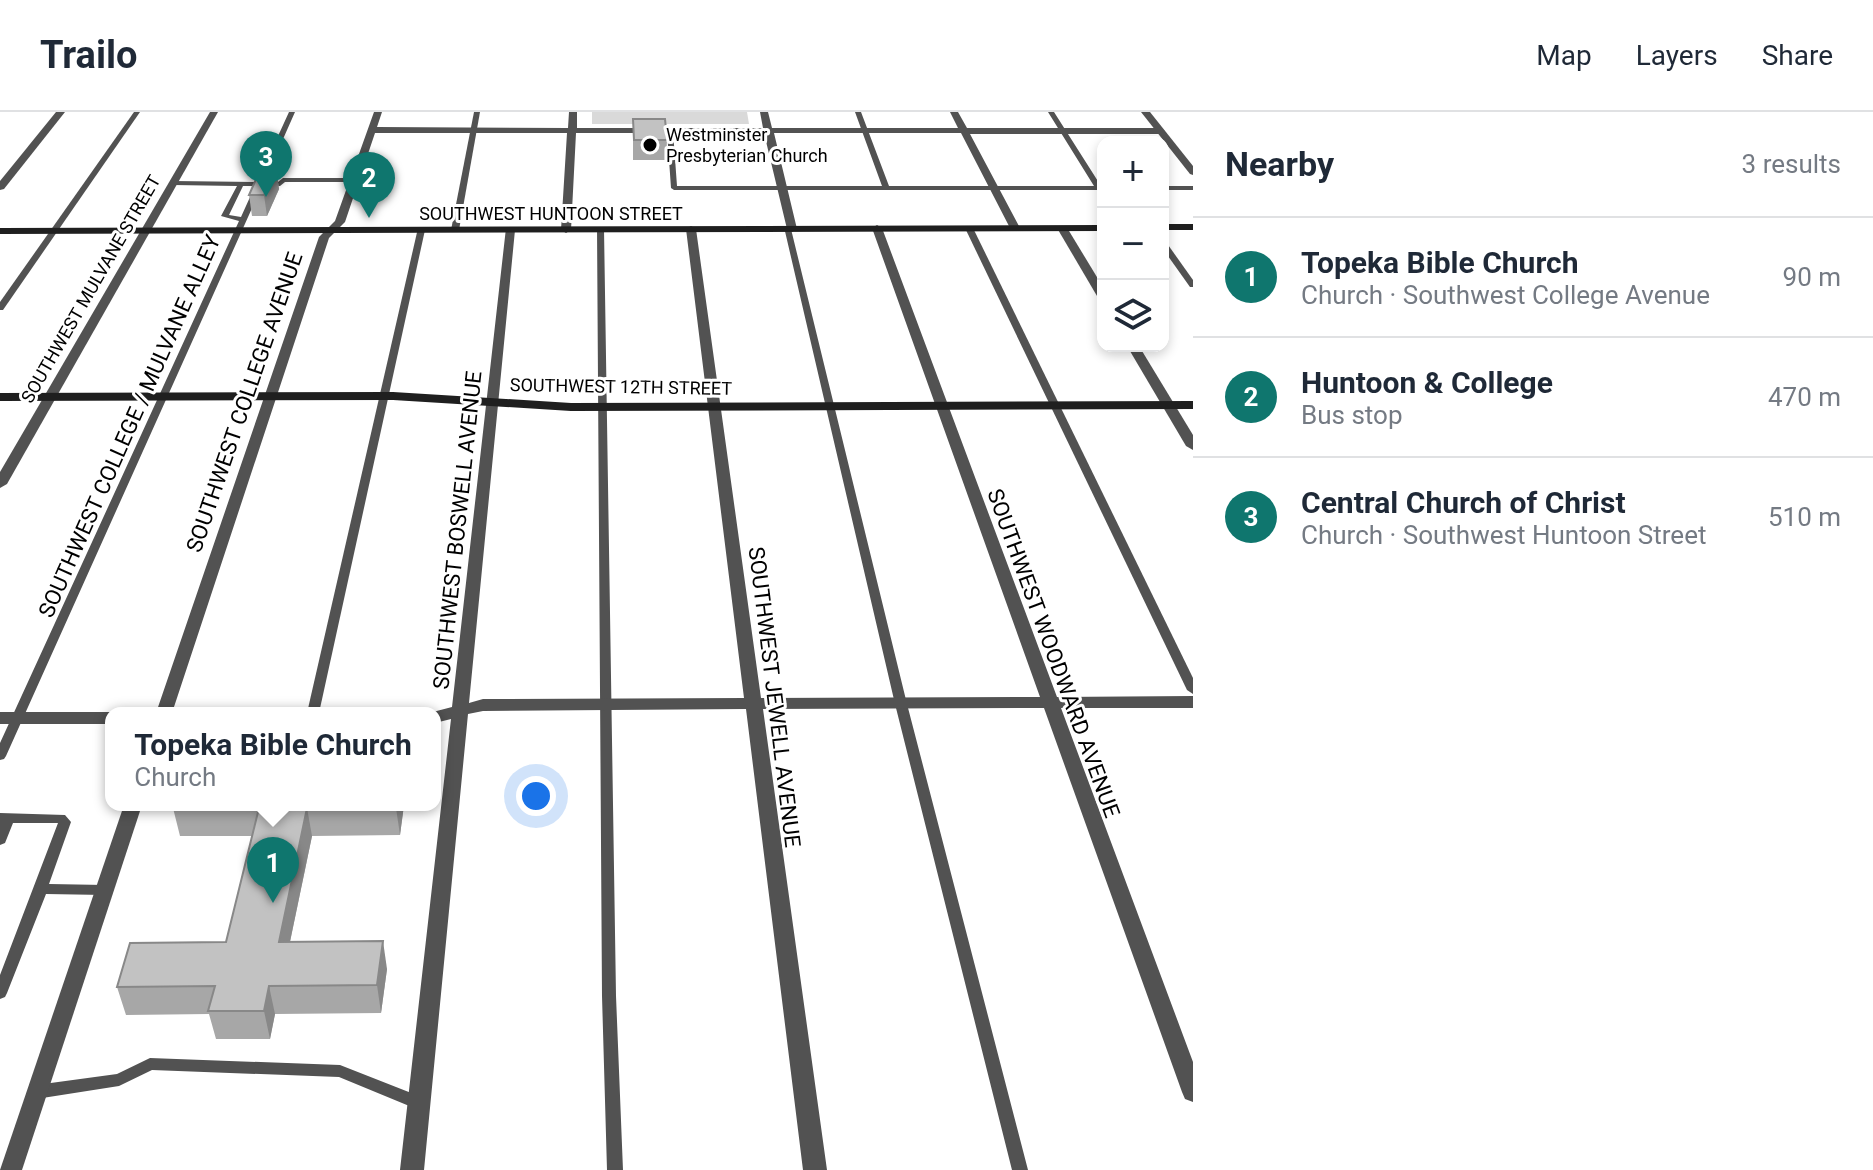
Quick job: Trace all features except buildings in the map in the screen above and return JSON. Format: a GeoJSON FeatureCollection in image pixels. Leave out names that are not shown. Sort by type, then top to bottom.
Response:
{"type":"FeatureCollection","features":[{"type":"Feature","properties":{"kind":"main road","name":"SOUTHWEST HUNTOON STREET"},"geometry":{"type":"LineString","coordinates":[[0,231],[145,231],[239,225],[331,230],[1097,228]]}},
{"type":"Feature","properties":{"kind":"main road"},"geometry":{"type":"LineString","coordinates":[[1169,227],[1193,227]]}},
{"type":"Feature","properties":{"kind":"main road","name":"SOUTHWEST 12TH STREET"},"geometry":{"type":"LineString","coordinates":[[0,397],[384,395],[603,407],[1193,405]]}},
{"type":"Feature","properties":{"kind":"street"},"geometry":{"type":"LineString","coordinates":[[0,187],[61,112]]}},
{"type":"Feature","properties":{"kind":"street","name":"SOUTHWEST MULVANE STREET"},"geometry":{"type":"LineString","coordinates":[[0,484],[214,112]]}},
{"type":"Feature","properties":{"kind":"street","name":"SOUTHWEST COLLEGE AVENUE"},"geometry":{"type":"LineString","coordinates":[[166,707],[324,237],[340,222],[378,112]]}},
{"type":"Feature","properties":{"kind":"street"},"geometry":{"type":"LineString","coordinates":[[566,230],[573,112]]}},
{"type":"Feature","properties":{"kind":"street"},"geometry":{"type":"LineString","coordinates":[[764,112],[790,229]]}},
{"type":"Feature","properties":{"kind":"street"},"geometry":{"type":"LineString","coordinates":[[954,112],[1015,228]]}},
{"type":"Feature","properties":{"kind":"street"},"geometry":{"type":"LineString","coordinates":[[1145,112],[1193,172]]}},
{"type":"Feature","properties":{"kind":"street"},"geometry":{"type":"LineString","coordinates":[[372,130],[1160,131]]}},
{"type":"Feature","properties":{"kind":"street","name":"SOUTHWEST WOODWARD AVENUE"},"geometry":{"type":"LineString","coordinates":[[877,228],[1193,1092]]}},
{"type":"Feature","properties":{"kind":"street"},"geometry":{"type":"LineString","coordinates":[[1062,228],[1097,286]]}},
{"type":"Feature","properties":{"kind":"street","name":"SOUTHWEST JEWELL AVENUE"},"geometry":{"type":"LineString","coordinates":[[691,229],[815,1170]]}},
{"type":"Feature","properties":{"kind":"street","name":"SOUTHWEST BOSWELL AVENUE"},"geometry":{"type":"LineString","coordinates":[[412,1170],[510,230]]}},
{"type":"Feature","properties":{"kind":"street"},"geometry":{"type":"LineString","coordinates":[[1137,352],[1193,446]]}},
{"type":"Feature","properties":{"kind":"street"},"geometry":{"type":"LineString","coordinates":[[441,716],[483,705],[1193,702]]}},
{"type":"Feature","properties":{"kind":"street"},"geometry":{"type":"LineString","coordinates":[[9,718],[105,718]]}},
{"type":"Feature","properties":{"kind":"street"},"geometry":{"type":"LineString","coordinates":[[10,1170],[131,811]]}},
{"type":"Feature","properties":{"kind":"lane"},"geometry":{"type":"LineString","coordinates":[[0,308],[137,112]]}},
{"type":"Feature","properties":{"kind":"lane","name":"SOUTHWEST COLLEGE / MULVANE ALLEY"},"geometry":{"type":"LineString","coordinates":[[0,756],[9,718],[292,112]]}},
{"type":"Feature","properties":{"kind":"lane"},"geometry":{"type":"LineString","coordinates":[[455,230],[477,112]]}},
{"type":"Feature","properties":{"kind":"lane"},"geometry":{"type":"LineString","coordinates":[[858,112],[886,188]]}},
{"type":"Feature","properties":{"kind":"lane"},"geometry":{"type":"LineString","coordinates":[[1051,112],[1097,182]]}},
{"type":"Feature","properties":{"kind":"lane"},"geometry":{"type":"LineString","coordinates":[[670,131],[674,188],[1097,188]]}},
{"type":"Feature","properties":{"kind":"lane"},"geometry":{"type":"LineString","coordinates":[[173,183],[280,184],[283,180],[355,180]]}},
{"type":"Feature","properties":{"kind":"lane"},"geometry":{"type":"LineString","coordinates":[[239,225],[225,216],[241,184]]}},
{"type":"Feature","properties":{"kind":"lane"},"geometry":{"type":"LineString","coordinates":[[1169,188],[1193,188]]}},
{"type":"Feature","properties":{"kind":"lane"},"geometry":{"type":"LineString","coordinates":[[969,228],[1193,690]]}},
{"type":"Feature","properties":{"kind":"lane"},"geometry":{"type":"LineString","coordinates":[[600,229],[615,1170]]}},
{"type":"Feature","properties":{"kind":"lane"},"geometry":{"type":"LineString","coordinates":[[790,229],[828,407],[1020,1170]]}},
{"type":"Feature","properties":{"kind":"lane"},"geometry":{"type":"LineString","coordinates":[[314,707],[421,230]]}},
{"type":"Feature","properties":{"kind":"lane"},"geometry":{"type":"LineString","coordinates":[[1169,252],[1193,285]]}},
{"type":"Feature","properties":{"kind":"lane"},"geometry":{"type":"LineString","coordinates":[[0,840],[5,818],[61,818],[65,822],[0,993]]}},
{"type":"Feature","properties":{"kind":"lane"},"geometry":{"type":"LineString","coordinates":[[41,889],[105,890]]}},
{"type":"Feature","properties":{"kind":"lane"},"geometry":{"type":"LineString","coordinates":[[36,1092],[119,1080],[150,1064],[340,1071],[419,1103]]}},
{"type":"Feature","properties":{"kind":"shaded area"},"geometry":{"type":"Polygon","coordinates":[[[592,112],[747,112],[749,124],[592,124],[592,112]]]}},
{"type":"Feature","properties":{"kind":"place","name":"Westminster Presbyterian Church"},"geometry":{"type":"Point","coordinates":[650,145]}},
{"type":"Feature","properties":{"kind":"place","name":"Central Church of Christ"},"geometry":{"type":"Point","coordinates":[266,197]}},
{"type":"Feature","properties":{"kind":"place","name":"Huntoon & College"},"geometry":{"type":"Point","coordinates":[369,218]}},
{"type":"Feature","properties":{"kind":"place","name":"Topeka Bible Church"},"geometry":{"type":"Point","coordinates":[273,903]}}]}
